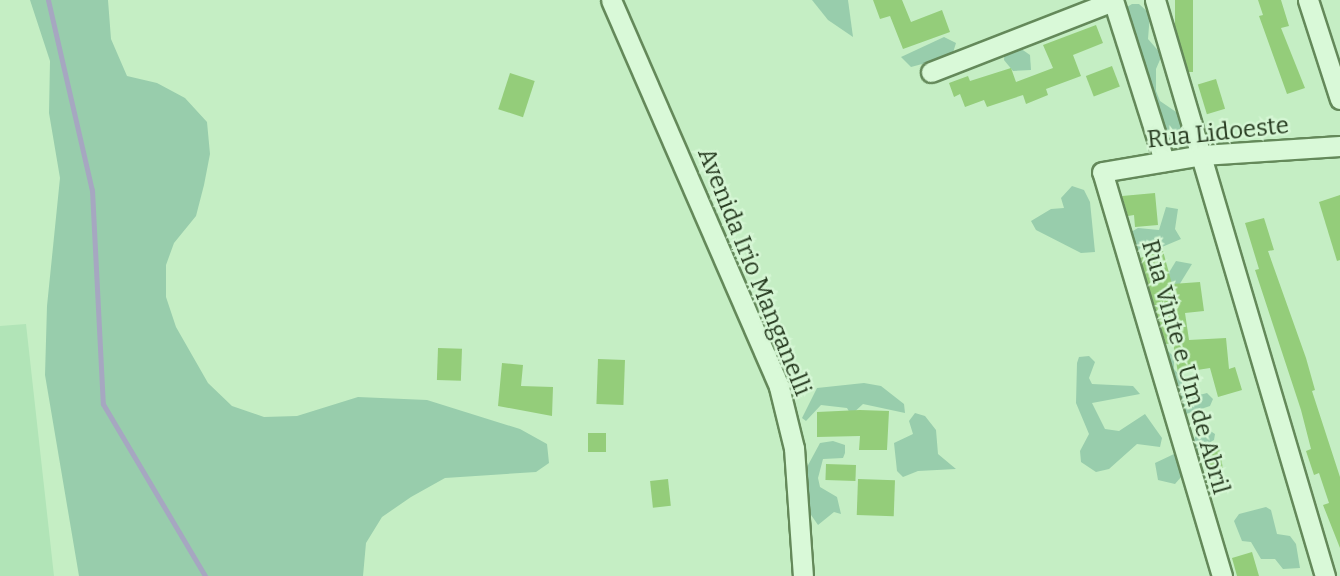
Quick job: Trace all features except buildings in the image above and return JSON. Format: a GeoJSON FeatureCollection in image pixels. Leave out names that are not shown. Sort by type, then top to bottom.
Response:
{"type":"FeatureCollection","features":[{"type":"Feature","properties":{"kind":"street","name":"Avenida Irio Manganelli"},"geometry":{"type":"LineString","coordinates":[[611,0],[779,387],[794,448],[803,576]]}},
{"type":"Feature","properties":{"kind":"street"},"geometry":{"type":"LineString","coordinates":[[1155,0],[1325,576]]}},
{"type":"Feature","properties":{"kind":"street"},"geometry":{"type":"LineString","coordinates":[[1308,0],[1340,99]]}},
{"type":"Feature","properties":{"kind":"street"},"geometry":{"type":"LineString","coordinates":[[932,72],[1113,1],[1164,161]]}},
{"type":"Feature","properties":{"kind":"street","name":"Rua Lidoeste"},"geometry":{"type":"LineString","coordinates":[[1102,172],[1202,155],[1340,146]]}},
{"type":"Feature","properties":{"kind":"street","name":"Rua Vinte e Um de Abril"},"geometry":{"type":"LineString","coordinates":[[1102,172],[1222,576]]}},
{"type":"Feature","properties":{"kind":"green space"},"geometry":{"type":"Polygon","coordinates":[[[30,0],[108,0],[111,39],[127,76],[157,83],[185,98],[207,122],[210,154],[204,185],[196,216],[174,243],[166,265],[166,297],[176,327],[208,383],[232,406],[264,417],[297,416],[358,397],[427,400],[520,429],[547,444],[549,463],[536,472],[445,478],[411,497],[382,517],[366,543],[363,576],[79,576],[45,375],[47,306],[60,178],[49,113],[50,61],[30,0]]]}},
{"type":"Feature","properties":{"kind":"green space"},"geometry":{"type":"Polygon","coordinates":[[[812,0],[848,0],[853,37],[828,20],[812,0]]]}},
{"type":"Feature","properties":{"kind":"green space"},"geometry":{"type":"Polygon","coordinates":[[[1132,4],[1139,4],[1150,14],[1148,39],[1162,55],[1156,69],[1156,91],[1160,101],[1182,116],[1186,125],[1178,140],[1165,139],[1122,10],[1132,4]]]}},
{"type":"Feature","properties":{"kind":"green space"},"geometry":{"type":"Polygon","coordinates":[[[944,37],[956,43],[952,56],[911,67],[901,57],[944,37]]]}},
{"type":"Feature","properties":{"kind":"green space"},"geometry":{"type":"Polygon","coordinates":[[[1005,46],[1017,46],[1030,55],[1031,70],[1013,71],[1004,60],[1005,46]]]}},
{"type":"Feature","properties":{"kind":"green space"},"geometry":{"type":"Polygon","coordinates":[[[1072,186],[1084,190],[1090,202],[1095,252],[1081,253],[1036,230],[1031,221],[1051,209],[1064,208],[1061,198],[1072,186]]]}},
{"type":"Feature","properties":{"kind":"green space"},"geometry":{"type":"Polygon","coordinates":[[[1166,207],[1178,209],[1175,229],[1181,239],[1162,247],[1150,242],[1141,251],[1136,249],[1131,232],[1138,228],[1159,230],[1166,207]]]}},
{"type":"Feature","properties":{"kind":"green space"},"geometry":{"type":"Polygon","coordinates":[[[1176,261],[1192,264],[1176,290],[1165,279],[1176,261]]]}},
{"type":"Feature","properties":{"kind":"green space"},"geometry":{"type":"Polygon","coordinates":[[[26,324],[54,576],[0,576],[0,326],[26,324]]]}},
{"type":"Feature","properties":{"kind":"green space"},"geometry":{"type":"Polygon","coordinates":[[[1167,350],[1174,357],[1174,369],[1183,380],[1180,392],[1188,398],[1207,393],[1213,399],[1210,406],[1183,415],[1163,352],[1167,350]]]}},
{"type":"Feature","properties":{"kind":"green space"},"geometry":{"type":"Polygon","coordinates":[[[1089,356],[1095,362],[1089,378],[1092,384],[1133,386],[1140,394],[1092,403],[1105,429],[1119,431],[1145,414],[1162,438],[1160,447],[1137,444],[1109,469],[1096,472],[1081,462],[1080,451],[1089,434],[1076,403],[1077,363],[1079,357],[1089,356]]]}},
{"type":"Feature","properties":{"kind":"green space"},"geometry":{"type":"Polygon","coordinates":[[[864,383],[881,386],[904,404],[905,413],[863,404],[851,415],[847,408],[821,405],[806,421],[802,418],[817,388],[864,383]]]}},
{"type":"Feature","properties":{"kind":"green space"},"geometry":{"type":"Polygon","coordinates":[[[915,413],[925,416],[936,430],[938,454],[956,469],[918,471],[903,477],[897,471],[894,443],[913,434],[909,421],[915,413]]]}},
{"type":"Feature","properties":{"kind":"green space"},"geometry":{"type":"Polygon","coordinates":[[[1201,425],[1215,434],[1214,440],[1198,449],[1195,461],[1175,484],[1158,480],[1155,463],[1191,446],[1201,425]]]}},
{"type":"Feature","properties":{"kind":"green space"},"geometry":{"type":"Polygon","coordinates":[[[833,441],[845,445],[843,458],[823,459],[818,478],[820,487],[837,497],[841,514],[834,512],[818,525],[809,512],[807,467],[820,443],[833,441]]]}},
{"type":"Feature","properties":{"kind":"green space"},"geometry":{"type":"Polygon","coordinates":[[[1266,507],[1271,510],[1277,534],[1290,536],[1296,544],[1300,568],[1283,569],[1275,559],[1261,559],[1251,542],[1242,541],[1234,521],[1239,514],[1266,507]]]}},
{"type":"Feature","properties":{"kind":"waterway"},"geometry":{"type":"LineString","coordinates":[[48,0],[92,190],[103,404],[205,576]]}}]}
